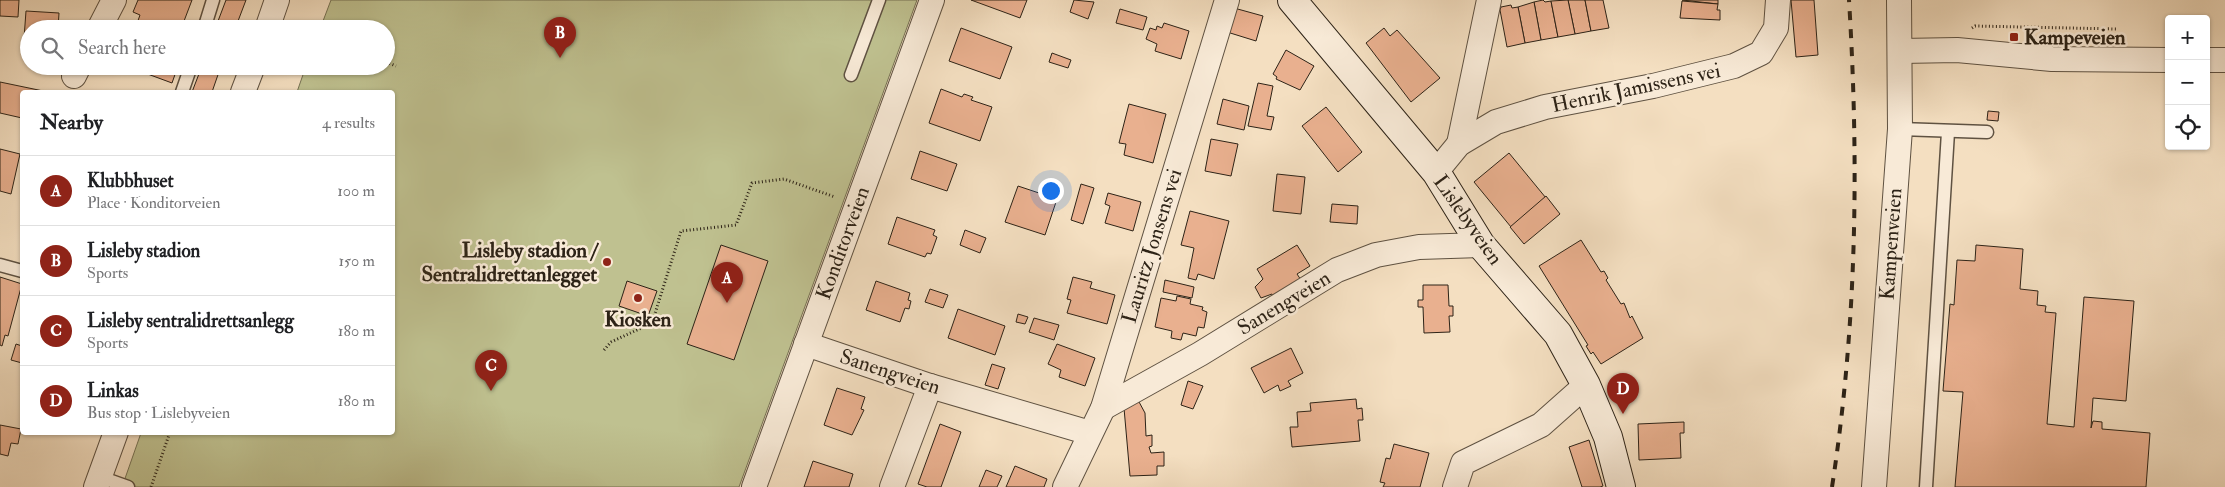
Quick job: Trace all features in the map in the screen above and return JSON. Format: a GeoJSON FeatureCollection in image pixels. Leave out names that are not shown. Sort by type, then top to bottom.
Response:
{"type":"FeatureCollection","features":[{"type":"Feature","properties":{"kind":"street"},"geometry":{"type":"LineString","coordinates":[[104,20],[114,0]]}},
{"type":"Feature","properties":{"kind":"street"},"geometry":{"type":"LineString","coordinates":[[270,20],[277,0]]}},
{"type":"Feature","properties":{"kind":"street","name":"Konditorveien"},"geometry":{"type":"LineString","coordinates":[[754,487],[932,0]]}},
{"type":"Feature","properties":{"kind":"street","name":"Lauritz Jonsens vei"},"geometry":{"type":"LineString","coordinates":[[1065,487],[1103,408],[1227,0]]}},
{"type":"Feature","properties":{"kind":"street","name":"Lislebyveien"},"geometry":{"type":"LineString","coordinates":[[1292,0],[1436,172],[1481,245],[1558,334],[1586,385],[1608,437],[1621,487]]}},
{"type":"Feature","properties":{"kind":"street","name":"Henrik Jamissens vei"},"geometry":{"type":"LineString","coordinates":[[1460,144],[1489,0]]}},
{"type":"Feature","properties":{"kind":"street","name":"Henrik Jamissens vei"},"geometry":{"type":"LineString","coordinates":[[1436,172],[1460,144],[1496,122],[1545,107],[1653,86],[1734,66],[1761,53],[1776,28],[1778,0]]}},
{"type":"Feature","properties":{"kind":"street","name":"Kampenveien"},"geometry":{"type":"LineString","coordinates":[[1874,487],[1900,129],[1901,51],[1899,0]]}},
{"type":"Feature","properties":{"kind":"street"},"geometry":{"type":"LineString","coordinates":[[1901,51],[1957,50],[2052,59],[2165,60]]}},
{"type":"Feature","properties":{"kind":"street"},"geometry":{"type":"LineString","coordinates":[[2210,60],[2225,60]]}},
{"type":"Feature","properties":{"kind":"street"},"geometry":{"type":"LineString","coordinates":[[244,90],[250,75]]}},
{"type":"Feature","properties":{"kind":"street","name":"Sanengveien"},"geometry":{"type":"LineString","coordinates":[[1103,408],[1200,354],[1337,270],[1376,255],[1420,247],[1481,245]]}},
{"type":"Feature","properties":{"kind":"street","name":"Sanengveien"},"geometry":{"type":"LineString","coordinates":[[806,344],[930,386],[1090,433]]}},
{"type":"Feature","properties":{"kind":"street"},"geometry":{"type":"LineString","coordinates":[[1455,487],[1463,463],[1542,425],[1586,385]]}},
{"type":"Feature","properties":{"kind":"street"},"geometry":{"type":"LineString","coordinates":[[892,487],[930,386]]}},
{"type":"Feature","properties":{"kind":"street"},"geometry":{"type":"LineString","coordinates":[[98,482],[115,435]]}},
{"type":"Feature","properties":{"kind":"lane"},"geometry":{"type":"LineString","coordinates":[[207,20],[214,0]]}},
{"type":"Feature","properties":{"kind":"lane"},"geometry":{"type":"LineString","coordinates":[[851,75],[879,0]]}},
{"type":"Feature","properties":{"kind":"lane"},"geometry":{"type":"LineString","coordinates":[[183,90],[188,75]]}},
{"type":"Feature","properties":{"kind":"lane"},"geometry":{"type":"LineString","coordinates":[[1900,129],[1987,132]]}},
{"type":"Feature","properties":{"kind":"lane"},"geometry":{"type":"LineString","coordinates":[[1926,487],[1948,132]]}},
{"type":"Feature","properties":{"kind":"lane"},"geometry":{"type":"LineString","coordinates":[[0,265],[20,270]]}},
{"type":"Feature","properties":{"kind":"lane"},"geometry":{"type":"LineString","coordinates":[[98,482],[128,487]]}},
{"type":"Feature","properties":{"kind":"path"},"geometry":{"type":"LineString","coordinates":[[1957,50],[1962,36],[1975,26],[2117,29]]}},
{"type":"Feature","properties":{"kind":"path"},"geometry":{"type":"LineString","coordinates":[[604,350],[611,342],[652,323],[681,231],[736,225],[752,183],[784,179],[857,205]]}},
{"type":"Feature","properties":{"kind":"path"},"geometry":{"type":"LineString","coordinates":[[151,487],[169,435]]}},
{"type":"Feature","properties":{"kind":"green space","name":"Lisleby stadion / Sentralidrettanlegget"},"geometry":{"type":"Polygon","coordinates":[[[331,0],[917,0],[739,487],[122,487],[140,435],[395,435],[395,90],[298,90],[303,75],[395,75],[395,20],[323,20],[331,0]]]}},
{"type":"Feature","properties":{"kind":"building"},"geometry":{"type":"Polygon","coordinates":[[[0,0],[19,0],[18,17],[0,16],[0,0]]]}},
{"type":"Feature","properties":{"kind":"building"},"geometry":{"type":"Polygon","coordinates":[[[138,0],[192,0],[184,20],[138,20],[140,15],[133,12],[138,0]]]}},
{"type":"Feature","properties":{"kind":"building"},"geometry":{"type":"Polygon","coordinates":[[[226,0],[246,0],[238,20],[218,20],[226,0]]]}},
{"type":"Feature","properties":{"kind":"building"},"geometry":{"type":"Polygon","coordinates":[[[971,0],[1027,0],[1020,18],[971,0]]]}},
{"type":"Feature","properties":{"kind":"building"},"geometry":{"type":"Polygon","coordinates":[[[1074,0],[1094,2],[1088,19],[1070,12],[1074,0]]]}},
{"type":"Feature","properties":{"kind":"building"},"geometry":{"type":"Polygon","coordinates":[[[1543,0],[1545,2],[1551,1],[1558,37],[1541,40],[1534,2],[1543,0]]]}},
{"type":"Feature","properties":{"kind":"building"},"geometry":{"type":"Polygon","coordinates":[[[1568,0],[1585,0],[1591,31],[1575,34],[1568,0]]]}},
{"type":"Feature","properties":{"kind":"building"},"geometry":{"type":"Polygon","coordinates":[[[1568,0],[1575,34],[1558,37],[1551,1],[1568,0]]]}},
{"type":"Feature","properties":{"kind":"building"},"geometry":{"type":"Polygon","coordinates":[[[1585,0],[1603,0],[1609,28],[1591,31],[1585,0]]]}},
{"type":"Feature","properties":{"kind":"building"},"geometry":{"type":"Polygon","coordinates":[[[1682,0],[1718,0],[1718,4],[1682,0]]]}},
{"type":"Feature","properties":{"kind":"building"},"geometry":{"type":"Polygon","coordinates":[[[1791,0],[1814,0],[1818,55],[1796,57],[1791,0]]]}},
{"type":"Feature","properties":{"kind":"building"},"geometry":{"type":"Polygon","coordinates":[[[1682,1],[1718,4],[1717,10],[1720,10],[1720,20],[1680,18],[1682,1]]]}},
{"type":"Feature","properties":{"kind":"building"},"geometry":{"type":"Polygon","coordinates":[[[1534,2],[1541,40],[1525,43],[1518,7],[1534,2]]]}},
{"type":"Feature","properties":{"kind":"building"},"geometry":{"type":"Polygon","coordinates":[[[1511,5],[1512,8],[1518,7],[1525,43],[1507,47],[1500,10],[1501,7],[1511,5]]]}},
{"type":"Feature","properties":{"kind":"building"},"geometry":{"type":"Polygon","coordinates":[[[1234,8],[1263,16],[1256,41],[1227,32],[1234,8]]]}},
{"type":"Feature","properties":{"kind":"building"},"geometry":{"type":"Polygon","coordinates":[[[1120,9],[1147,17],[1143,30],[1116,23],[1120,9]]]}},
{"type":"Feature","properties":{"kind":"building"},"geometry":{"type":"Polygon","coordinates":[[[26,11],[59,13],[59,20],[25,20],[26,11]]]}},
{"type":"Feature","properties":{"kind":"building"},"geometry":{"type":"Polygon","coordinates":[[[1164,23],[1189,31],[1181,59],[1155,51],[1157,44],[1146,39],[1150,28],[1156,30],[1157,26],[1162,28],[1164,23]]]}},
{"type":"Feature","properties":{"kind":"building"},"geometry":{"type":"Polygon","coordinates":[[[961,28],[1012,47],[1000,79],[949,61],[961,28]]]}},
{"type":"Feature","properties":{"kind":"building"},"geometry":{"type":"Polygon","coordinates":[[[1384,28],[1390,36],[1397,30],[1440,78],[1411,102],[1366,43],[1384,28]]]}},
{"type":"Feature","properties":{"kind":"building"},"geometry":{"type":"Polygon","coordinates":[[[1286,50],[1314,66],[1300,90],[1276,79],[1277,77],[1273,74],[1286,50]]]}},
{"type":"Feature","properties":{"kind":"building"},"geometry":{"type":"Polygon","coordinates":[[[1052,53],[1071,60],[1068,68],[1049,62],[1052,53]]]}},
{"type":"Feature","properties":{"kind":"building"},"geometry":{"type":"Polygon","coordinates":[[[150,75],[175,75],[172,83],[150,75]]]}},
{"type":"Feature","properties":{"kind":"building"},"geometry":{"type":"Polygon","coordinates":[[[199,75],[218,75],[213,90],[193,90],[199,75]]]}},
{"type":"Feature","properties":{"kind":"building"},"geometry":{"type":"Polygon","coordinates":[[[0,82],[38,90],[20,90],[20,118],[0,113],[0,82]]]}},
{"type":"Feature","properties":{"kind":"building"},"geometry":{"type":"Polygon","coordinates":[[[1258,83],[1273,86],[1267,116],[1274,117],[1271,130],[1248,126],[1258,83]]]}},
{"type":"Feature","properties":{"kind":"building"},"geometry":{"type":"Polygon","coordinates":[[[941,89],[962,97],[964,94],[973,97],[971,100],[992,107],[980,141],[929,123],[941,89]]]}},
{"type":"Feature","properties":{"kind":"building"},"geometry":{"type":"Polygon","coordinates":[[[1223,99],[1249,106],[1244,130],[1217,124],[1223,99]]]}},
{"type":"Feature","properties":{"kind":"building"},"geometry":{"type":"Polygon","coordinates":[[[1129,104],[1166,114],[1153,163],[1124,155],[1126,144],[1119,143],[1129,104]]]}},
{"type":"Feature","properties":{"kind":"building"},"geometry":{"type":"Polygon","coordinates":[[[1326,107],[1362,152],[1338,172],[1302,126],[1326,107]]]}},
{"type":"Feature","properties":{"kind":"building"},"geometry":{"type":"Polygon","coordinates":[[[1988,111],[1999,112],[1998,121],[1987,120],[1988,111]]]}},
{"type":"Feature","properties":{"kind":"building"},"geometry":{"type":"Polygon","coordinates":[[[1211,139],[1238,144],[1231,176],[1205,171],[1211,139]]]}},
{"type":"Feature","properties":{"kind":"building"},"geometry":{"type":"Polygon","coordinates":[[[0,149],[20,154],[11,194],[0,191],[0,149]]]}},
{"type":"Feature","properties":{"kind":"building"},"geometry":{"type":"Polygon","coordinates":[[[920,151],[957,164],[947,191],[911,179],[920,151]]]}},
{"type":"Feature","properties":{"kind":"building"},"geometry":{"type":"Polygon","coordinates":[[[1509,153],[1546,198],[1511,227],[1474,182],[1509,153]]]}},
{"type":"Feature","properties":{"kind":"building"},"geometry":{"type":"Polygon","coordinates":[[[1277,174],[1305,177],[1301,214],[1273,211],[1277,174]]]}},
{"type":"Feature","properties":{"kind":"building"},"geometry":{"type":"Polygon","coordinates":[[[1081,184],[1094,188],[1083,224],[1071,220],[1081,184]]]}},
{"type":"Feature","properties":{"kind":"building"},"geometry":{"type":"Polygon","coordinates":[[[1018,186],[1057,199],[1045,235],[1005,222],[1018,186]]]}},
{"type":"Feature","properties":{"kind":"building"},"geometry":{"type":"Polygon","coordinates":[[[1108,193],[1141,202],[1133,231],[1105,223],[1110,206],[1105,204],[1108,193]]]}},
{"type":"Feature","properties":{"kind":"building"},"geometry":{"type":"Polygon","coordinates":[[[1546,196],[1560,214],[1524,244],[1510,227],[1546,196]]]}},
{"type":"Feature","properties":{"kind":"building"},"geometry":{"type":"Polygon","coordinates":[[[1332,204],[1358,206],[1357,224],[1330,222],[1332,204]]]}},
{"type":"Feature","properties":{"kind":"building"},"geometry":{"type":"Polygon","coordinates":[[[1190,211],[1229,221],[1214,279],[1198,274],[1196,280],[1188,278],[1194,248],[1181,245],[1190,211]]]}},
{"type":"Feature","properties":{"kind":"building"},"geometry":{"type":"Polygon","coordinates":[[[897,217],[935,230],[933,235],[937,237],[931,254],[927,253],[925,257],[888,244],[897,217]]]}},
{"type":"Feature","properties":{"kind":"building"},"geometry":{"type":"Polygon","coordinates":[[[965,230],[986,238],[980,253],[960,245],[965,230]]]}},
{"type":"Feature","properties":{"kind":"building"},"geometry":{"type":"Polygon","coordinates":[[[1581,240],[1601,272],[1604,271],[1608,278],[1606,280],[1621,304],[1624,303],[1630,318],[1632,316],[1643,338],[1601,364],[1593,352],[1591,354],[1586,346],[1588,345],[1539,266],[1581,240]]]}},
{"type":"Feature","properties":{"kind":"building"},"geometry":{"type":"Polygon","coordinates":[[[721,245],[768,261],[734,360],[687,344],[721,245]]]}},
{"type":"Feature","properties":{"kind":"building"},"geometry":{"type":"Polygon","coordinates":[[[1297,245],[1310,266],[1297,274],[1305,286],[1277,303],[1272,294],[1261,298],[1255,287],[1263,279],[1257,269],[1297,245]]]}},
{"type":"Feature","properties":{"kind":"building"},"geometry":{"type":"Polygon","coordinates":[[[1976,245],[2023,249],[2020,289],[2038,291],[2037,305],[2046,306],[2045,312],[2056,313],[2047,424],[2074,427],[2084,297],[2134,301],[2126,401],[2093,398],[2091,428],[2093,421],[2102,422],[2102,429],[2150,433],[2146,487],[1955,487],[1963,392],[1943,391],[1950,304],[1954,305],[1957,260],[1975,261],[1976,245]]]}},
{"type":"Feature","properties":{"kind":"building"},"geometry":{"type":"Polygon","coordinates":[[[0,277],[20,283],[20,291],[8,336],[5,335],[2,346],[0,345],[0,277]]]}},
{"type":"Feature","properties":{"kind":"building"},"geometry":{"type":"Polygon","coordinates":[[[1073,277],[1092,282],[1090,288],[1115,295],[1107,324],[1067,313],[1071,300],[1067,299],[1073,277]]]}},
{"type":"Feature","properties":{"kind":"building"},"geometry":{"type":"Polygon","coordinates":[[[1165,280],[1194,287],[1192,298],[1163,292],[1165,280]]]}},
{"type":"Feature","properties":{"kind":"building","name":"Kiosken"},"geometry":{"type":"Polygon","coordinates":[[[627,281],[657,291],[648,316],[619,306],[627,281]]]}},
{"type":"Feature","properties":{"kind":"building"},"geometry":{"type":"Polygon","coordinates":[[[876,281],[910,293],[908,300],[911,301],[909,309],[905,308],[900,322],[866,310],[876,281]]]}},
{"type":"Feature","properties":{"kind":"building"},"geometry":{"type":"Polygon","coordinates":[[[1423,285],[1448,285],[1449,306],[1453,306],[1453,316],[1449,316],[1450,332],[1424,333],[1423,307],[1418,307],[1418,300],[1423,300],[1423,285]]]}},
{"type":"Feature","properties":{"kind":"building"},"geometry":{"type":"Polygon","coordinates":[[[930,289],[948,295],[943,308],[925,302],[930,289]]]}},
{"type":"Feature","properties":{"kind":"building"},"geometry":{"type":"Polygon","coordinates":[[[1177,296],[1191,299],[1190,304],[1203,307],[1202,310],[1207,312],[1204,328],[1198,327],[1196,336],[1183,333],[1181,340],[1171,338],[1172,331],[1155,327],[1161,298],[1176,301],[1177,296]]]}},
{"type":"Feature","properties":{"kind":"building"},"geometry":{"type":"Polygon","coordinates":[[[958,309],[1005,326],[995,355],[948,338],[958,309]]]}},
{"type":"Feature","properties":{"kind":"building"},"geometry":{"type":"Polygon","coordinates":[[[1018,314],[1028,317],[1025,324],[1016,322],[1018,314]]]}},
{"type":"Feature","properties":{"kind":"building"},"geometry":{"type":"Polygon","coordinates":[[[1034,318],[1059,325],[1054,340],[1029,332],[1034,318]]]}},
{"type":"Feature","properties":{"kind":"building"},"geometry":{"type":"Polygon","coordinates":[[[16,344],[20,345],[20,362],[11,360],[16,344]]]}},
{"type":"Feature","properties":{"kind":"building"},"geometry":{"type":"Polygon","coordinates":[[[1057,344],[1095,358],[1085,386],[1059,377],[1061,370],[1048,364],[1057,344]]]}},
{"type":"Feature","properties":{"kind":"building"},"geometry":{"type":"Polygon","coordinates":[[[1291,348],[1303,373],[1288,381],[1291,386],[1280,391],[1278,385],[1264,393],[1251,368],[1291,348]]]}},
{"type":"Feature","properties":{"kind":"building"},"geometry":{"type":"Polygon","coordinates":[[[992,364],[1005,368],[998,389],[985,385],[992,364]]]}},
{"type":"Feature","properties":{"kind":"building"},"geometry":{"type":"Polygon","coordinates":[[[1188,381],[1203,386],[1193,409],[1181,405],[1188,381]]]}},
{"type":"Feature","properties":{"kind":"building"},"geometry":{"type":"Polygon","coordinates":[[[837,388],[865,397],[861,409],[864,410],[852,435],[824,425],[837,388]]]}},
{"type":"Feature","properties":{"kind":"building"},"geometry":{"type":"Polygon","coordinates":[[[1356,399],[1357,409],[1362,408],[1363,420],[1358,420],[1360,441],[1292,447],[1290,427],[1298,427],[1297,412],[1311,411],[1310,403],[1356,399]]]}},
{"type":"Feature","properties":{"kind":"building"},"geometry":{"type":"Polygon","coordinates":[[[1138,400],[1145,413],[1146,436],[1152,435],[1152,446],[1149,447],[1151,453],[1164,452],[1164,466],[1157,466],[1157,475],[1130,476],[1124,408],[1138,400]]]}},
{"type":"Feature","properties":{"kind":"building"},"geometry":{"type":"Polygon","coordinates":[[[1684,422],[1684,433],[1680,433],[1681,458],[1639,460],[1638,424],[1684,422]]]}},
{"type":"Feature","properties":{"kind":"building"},"geometry":{"type":"Polygon","coordinates":[[[940,424],[961,432],[941,487],[927,487],[918,484],[940,424]]]}},
{"type":"Feature","properties":{"kind":"building"},"geometry":{"type":"Polygon","coordinates":[[[0,425],[20,429],[18,444],[11,443],[8,456],[0,454],[0,425]]]}},
{"type":"Feature","properties":{"kind":"building"},"geometry":{"type":"Polygon","coordinates":[[[1589,440],[1603,486],[1600,487],[1582,487],[1569,447],[1589,440]]]}},
{"type":"Feature","properties":{"kind":"building"},"geometry":{"type":"Polygon","coordinates":[[[1394,444],[1429,453],[1420,487],[1383,487],[1385,483],[1380,482],[1386,458],[1390,459],[1394,444]]]}},
{"type":"Feature","properties":{"kind":"building"},"geometry":{"type":"Polygon","coordinates":[[[813,461],[853,474],[849,487],[804,487],[813,461]]]}},
{"type":"Feature","properties":{"kind":"building"},"geometry":{"type":"Polygon","coordinates":[[[1015,466],[1047,479],[1044,487],[1006,487],[1015,466]]]}},
{"type":"Feature","properties":{"kind":"building"},"geometry":{"type":"Polygon","coordinates":[[[986,470],[1002,476],[997,487],[979,487],[986,470]]]}},
{"type":"Feature","properties":{"kind":"railway"},"geometry":{"type":"LineString","coordinates":[[1832,487],[1847,365],[1854,244],[1854,122],[1849,0]]}},
{"type":"Feature","properties":{"kind":"place","name":"Kampeveien"},"geometry":{"type":"Point","coordinates":[2014,37]}},
{"type":"Feature","properties":{"kind":"place","name":"Lisleby stadion"},"geometry":{"type":"Point","coordinates":[560,58]}},
{"type":"Feature","properties":{"kind":"place","name":"Lisleby stadion / Sentralidrettanlegget"},"geometry":{"type":"Point","coordinates":[607,262]}},
{"type":"Feature","properties":{"kind":"place","name":"Kiosken"},"geometry":{"type":"Point","coordinates":[638,298]}},
{"type":"Feature","properties":{"kind":"place","name":"Klubbhuset"},"geometry":{"type":"Point","coordinates":[727,303]}},
{"type":"Feature","properties":{"kind":"place","name":"Lisleby sentralidrettsanlegg"},"geometry":{"type":"Point","coordinates":[491,391]}},
{"type":"Feature","properties":{"kind":"place","name":"Linkas"},"geometry":{"type":"Point","coordinates":[1623,414]}}]}
